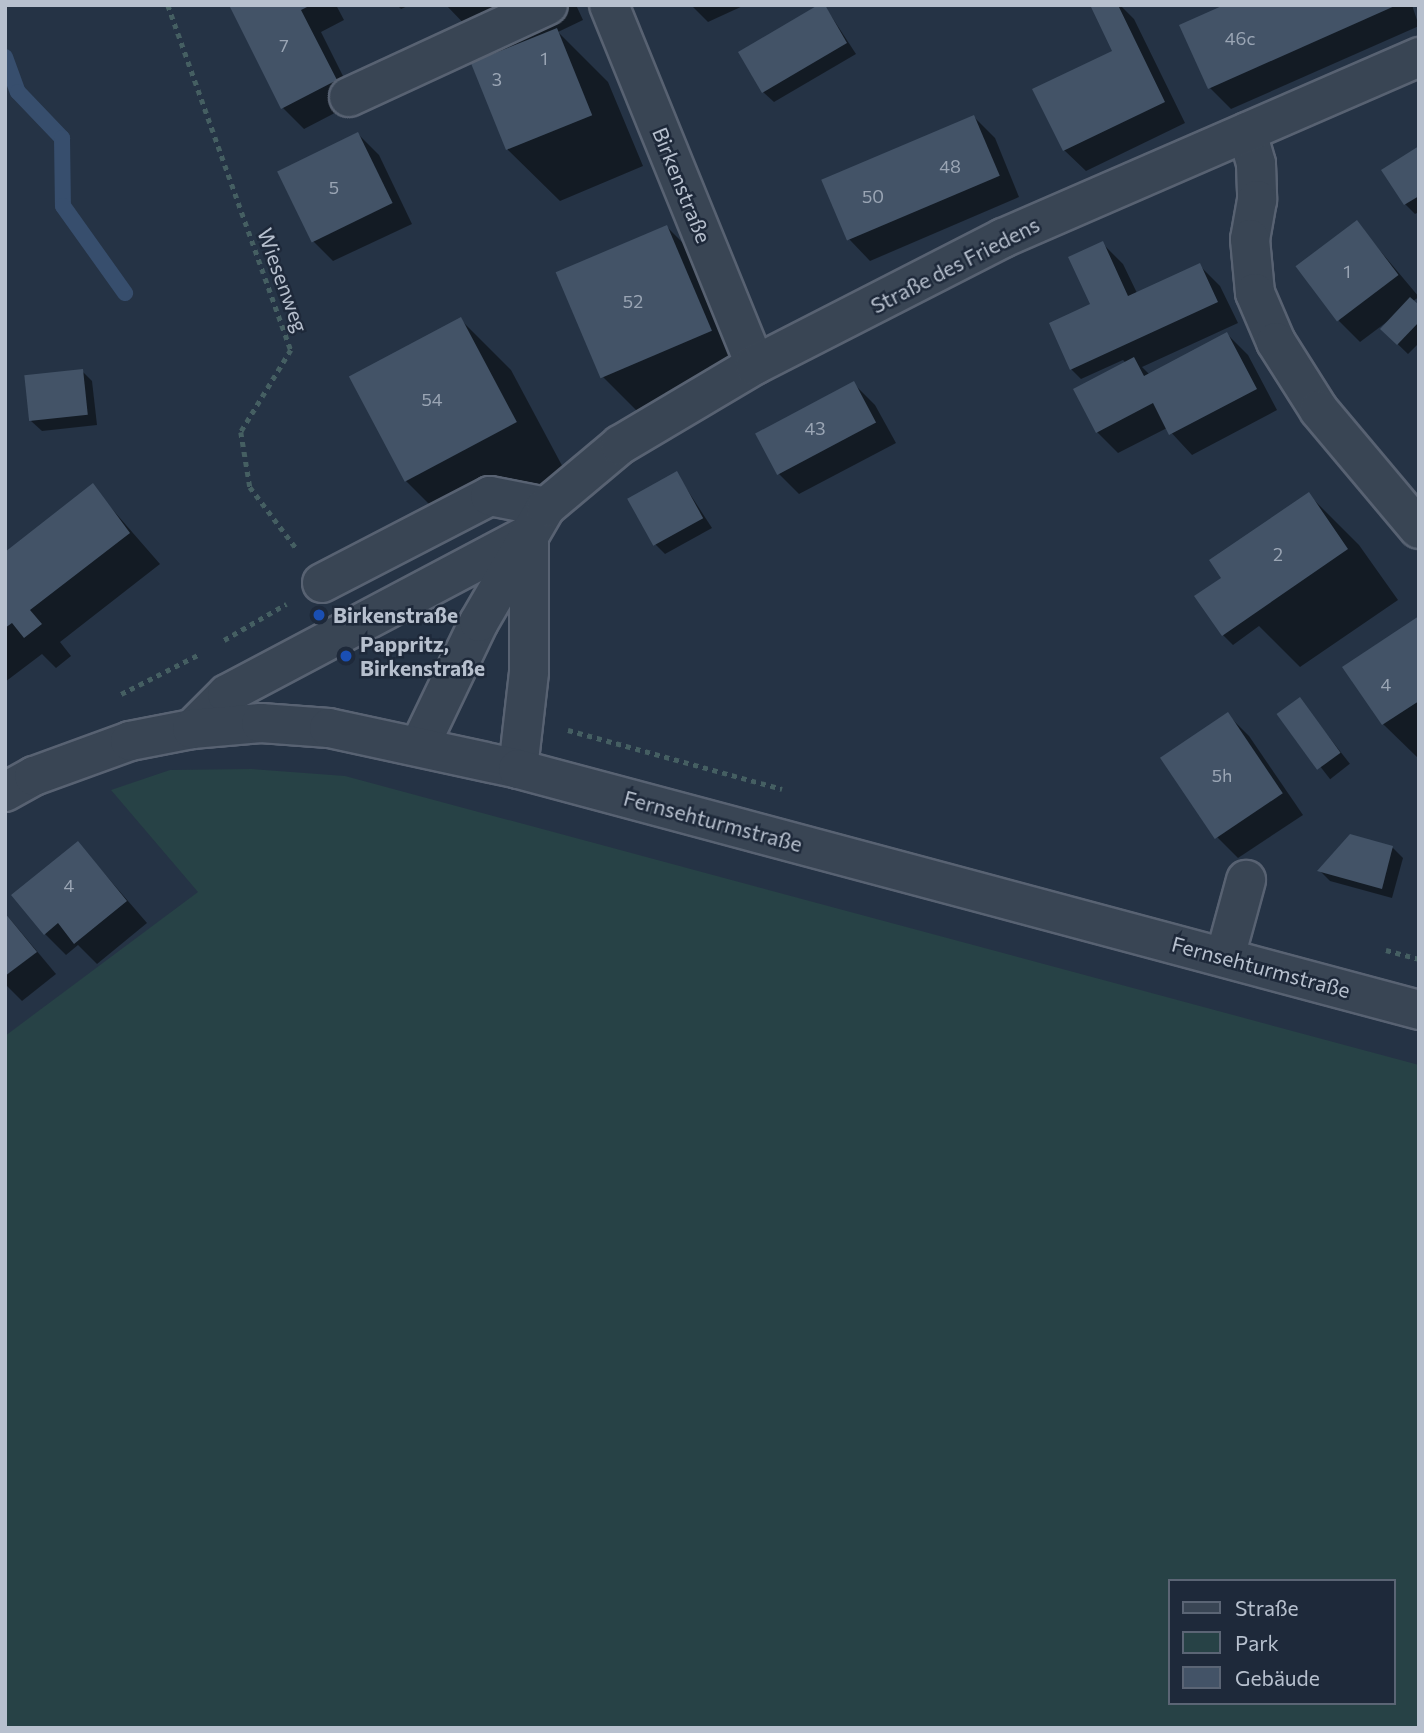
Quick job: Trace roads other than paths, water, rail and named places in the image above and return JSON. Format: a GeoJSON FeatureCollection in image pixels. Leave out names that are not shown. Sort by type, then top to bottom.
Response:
{"type":"FeatureCollection","features":[{"type":"Feature","properties":{"kind":"street"},"geometry":{"type":"LineString","coordinates":[[349,97],[548,5]]}},
{"type":"Feature","properties":{"kind":"street","name":"Birkenstraße"},"geometry":{"type":"LineString","coordinates":[[609,5],[755,365]]}},
{"type":"Feature","properties":{"kind":"street","name":"Straße des Friedens"},"geometry":{"type":"LineString","coordinates":[[420,746],[479,622],[537,520],[620,445],[755,365],[1003,238],[1419,57]]}},
{"type":"Feature","properties":{"kind":"street"},"geometry":{"type":"LineString","coordinates":[[1247,132],[1256,176],[1250,239],[1255,293],[1270,330],[1319,410],[1419,528]]}},
{"type":"Feature","properties":{"kind":"street"},"geometry":{"type":"LineString","coordinates":[[322,583],[490,496],[537,520]]}},
{"type":"Feature","properties":{"kind":"street"},"geometry":{"type":"LineString","coordinates":[[192,729],[227,694],[537,520]]}},
{"type":"Feature","properties":{"kind":"street"},"geometry":{"type":"LineString","coordinates":[[518,769],[529,673],[537,520]]}},
{"type":"Feature","properties":{"kind":"street","name":"Fernsehturmstraße"},"geometry":{"type":"LineString","coordinates":[[5,792],[34,776],[130,741],[192,729],[261,723],[329,729],[420,746],[518,769],[1419,1010]]}},
{"type":"Feature","properties":{"kind":"street"},"geometry":{"type":"LineString","coordinates":[[1225,957],[1246,880]]}},
{"type":"Feature","properties":{"kind":"waterway"},"geometry":{"type":"LineString","coordinates":[[5,57],[18,92],[62,138],[63,206],[125,293]]}},
{"type":"Feature","properties":{"kind":"place","name":"Birkenstraße"},"geometry":{"type":"Point","coordinates":[319,615]}},
{"type":"Feature","properties":{"kind":"place","name":"Pappritz, Birkenstraße"},"geometry":{"type":"Point","coordinates":[346,656]}}]}
